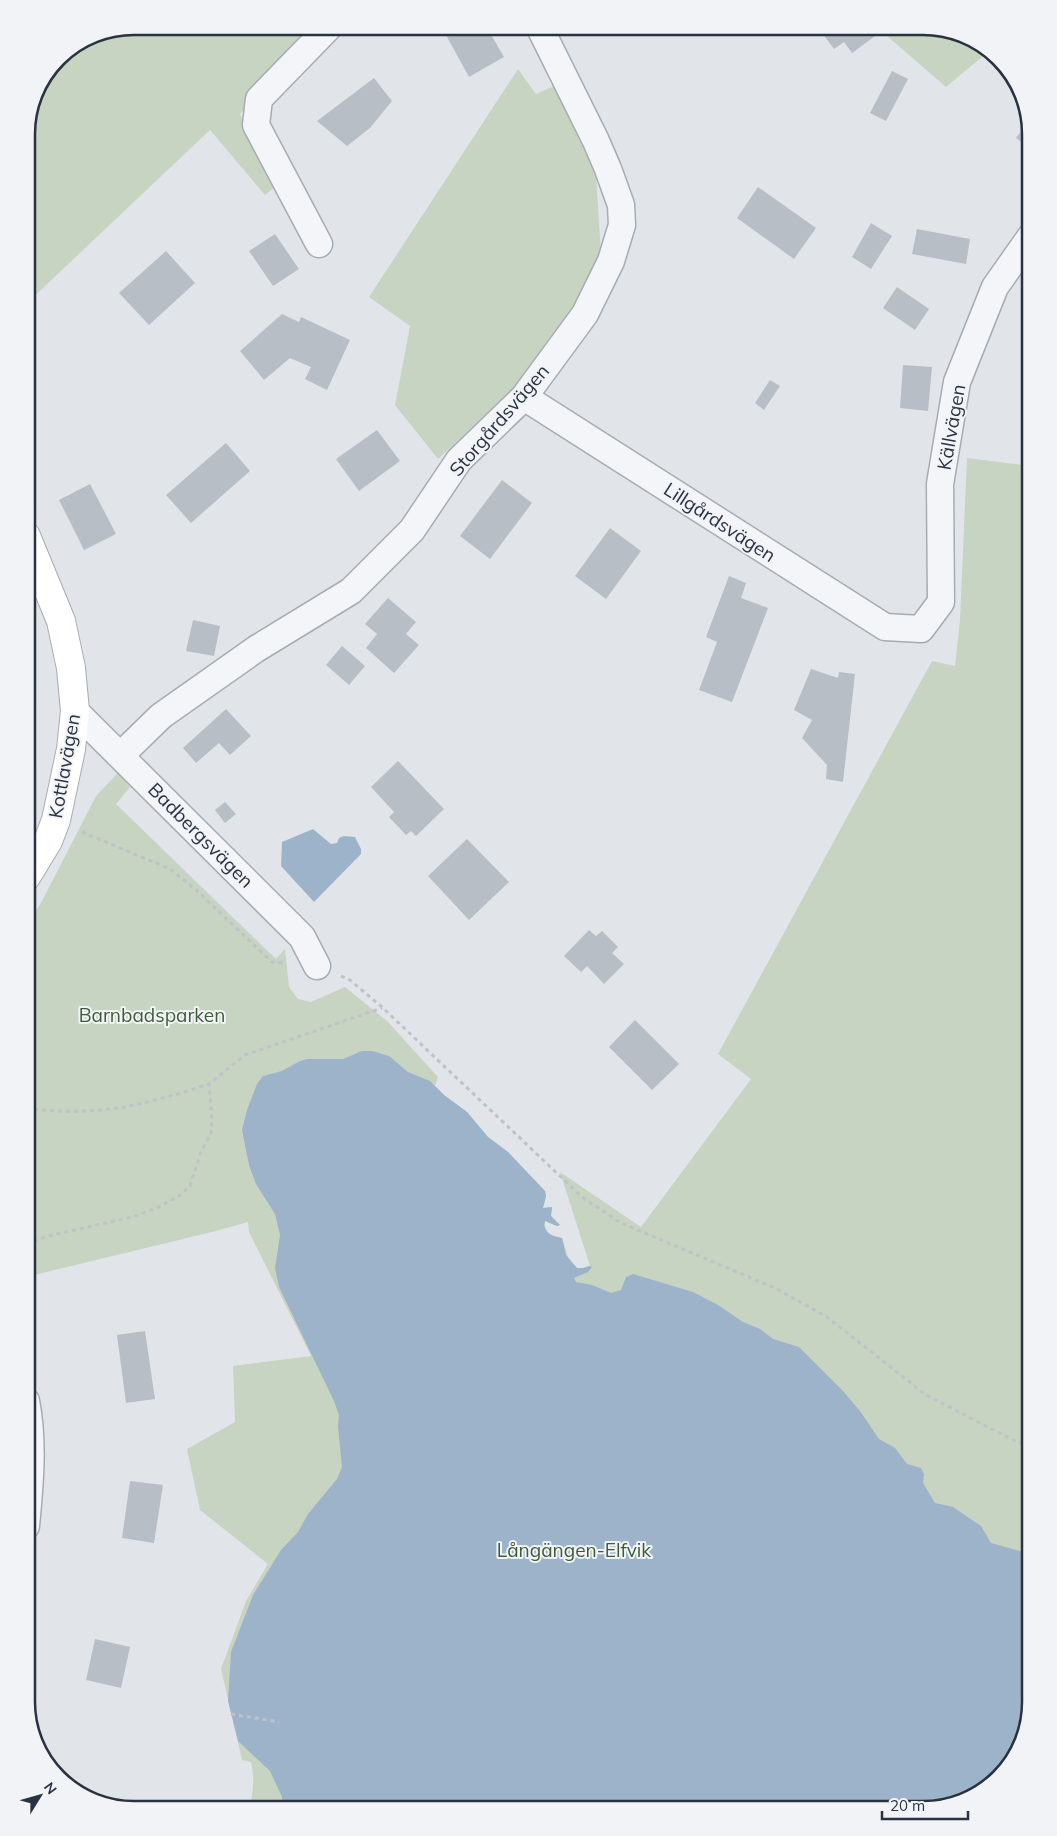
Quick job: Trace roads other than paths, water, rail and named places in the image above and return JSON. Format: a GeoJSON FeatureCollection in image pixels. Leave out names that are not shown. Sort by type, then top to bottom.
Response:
{"type":"FeatureCollection","features":[{"type":"Feature","properties":{"kind":"street"},"geometry":{"type":"LineString","coordinates":[[319,244],[256,125],[259,99],[321,35]]}},
{"type":"Feature","properties":{"kind":"street","name":"Storgårdsvägen"},"geometry":{"type":"LineString","coordinates":[[121,755],[160,716],[256,649],[351,591],[412,530],[459,460],[524,397],[585,314],[611,260],[622,226],[621,205],[608,169],[544,35]]}},
{"type":"Feature","properties":{"kind":"street","name":"Källvägen"},"geometry":{"type":"LineString","coordinates":[[921,629],[941,602],[940,484],[957,382],[995,287],[1022,249]]}},
{"type":"Feature","properties":{"kind":"street","name":"Lillgårdsvägen"},"geometry":{"type":"LineString","coordinates":[[524,397],[885,627],[921,629]]}},
{"type":"Feature","properties":{"kind":"street","name":"Kottlavägen"},"geometry":{"type":"LineString","coordinates":[[35,558],[61,620],[72,668],[75,711],[71,749],[56,820],[48,840],[35,862]]}},
{"type":"Feature","properties":{"kind":"street","name":"Badbergsvägen"},"geometry":{"type":"LineString","coordinates":[[75,711],[302,937],[317,966]]}},
{"type":"Feature","properties":{"kind":"water"},"geometry":{"type":"Polygon","coordinates":[[[313,829],[331,844],[337,843],[339,838],[344,836],[355,837],[361,849],[361,854],[314,902],[281,866],[282,842],[313,829]]]}},
{"type":"Feature","properties":{"kind":"water","name":"Långängen-Elfvik"},"geometry":{"type":"Polygon","coordinates":[[[362,1051],[372,1051],[389,1056],[408,1072],[430,1081],[444,1095],[467,1112],[488,1137],[508,1152],[545,1191],[546,1196],[543,1208],[552,1207],[551,1216],[560,1225],[557,1226],[545,1221],[546,1231],[551,1235],[562,1238],[566,1255],[577,1268],[592,1267],[588,1272],[574,1278],[576,1282],[592,1285],[611,1293],[621,1290],[626,1277],[633,1274],[693,1292],[718,1305],[743,1322],[760,1329],[773,1339],[799,1347],[843,1391],[860,1411],[879,1439],[895,1448],[907,1464],[921,1468],[924,1474],[923,1483],[935,1503],[953,1507],[981,1526],[991,1543],[1022,1552],[1021,1715],[1019,1728],[1012,1746],[998,1767],[988,1777],[967,1791],[955,1796],[930,1801],[282,1801],[270,1771],[238,1741],[228,1701],[231,1652],[253,1595],[281,1550],[298,1532],[308,1514],[337,1479],[342,1467],[338,1427],[339,1415],[279,1287],[275,1268],[280,1235],[275,1214],[256,1184],[249,1165],[242,1130],[257,1084],[263,1076],[282,1071],[307,1059],[343,1059],[362,1051]]]}},
{"type":"Feature","properties":{"kind":"park label","name":"Barnbadsparken"},"geometry":{"type":"Point","coordinates":[152,1015]}}]}
